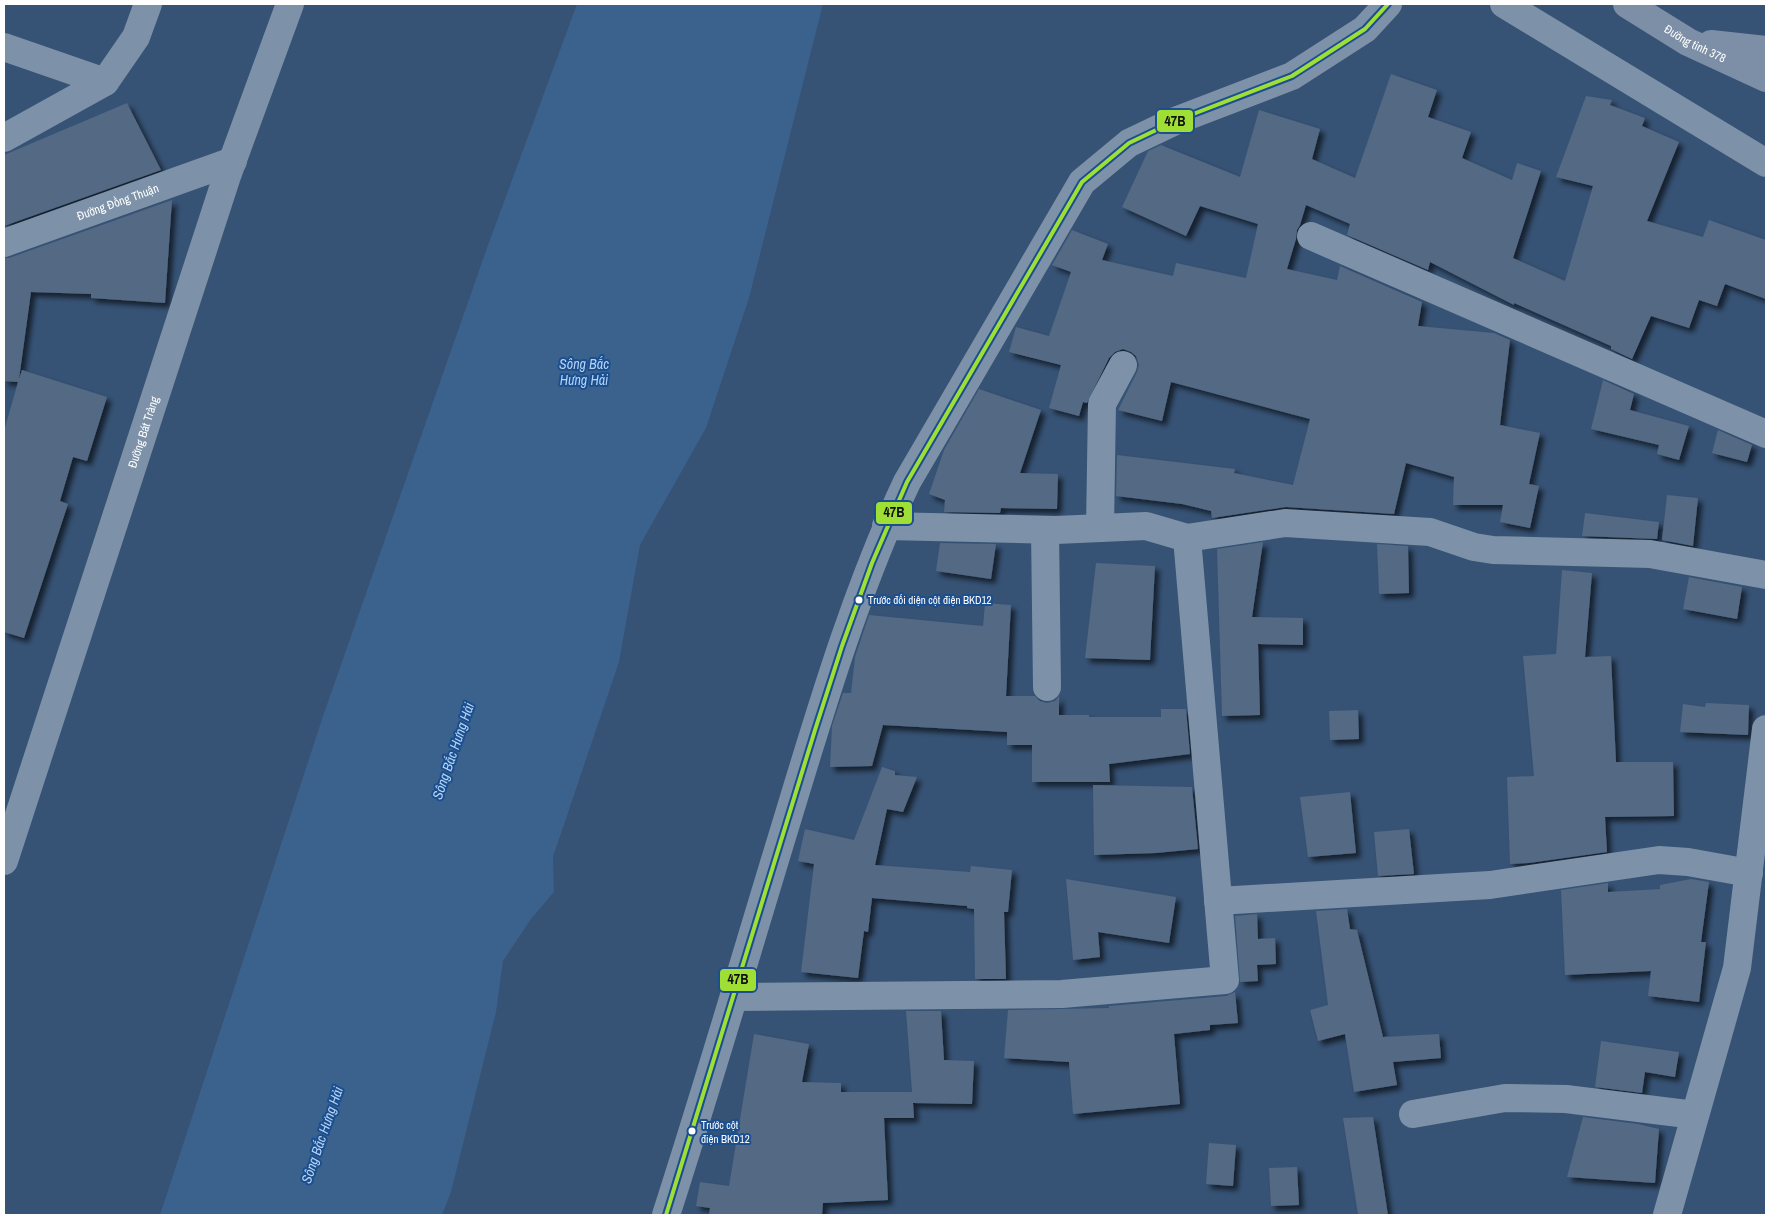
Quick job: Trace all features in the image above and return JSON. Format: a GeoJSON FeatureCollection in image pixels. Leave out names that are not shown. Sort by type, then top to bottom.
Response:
{"type":"FeatureCollection","features":[{"type":"Feature","properties":{"kind":"main road","name":"Đường tỉnh 378"},"geometry":{"type":"LineString","coordinates":[[1627,4],[1688,42],[1766,78]]}},
{"type":"Feature","properties":{"kind":"main road"},"geometry":{"type":"LineString","coordinates":[[1688,42],[1766,50]]}},
{"type":"Feature","properties":{"kind":"street"},"geometry":{"type":"LineString","coordinates":[[4,138],[106,82],[136,37],[148,4]]}},
{"type":"Feature","properties":{"kind":"street","name":"Đường Bát Tràng"},"geometry":{"type":"LineString","coordinates":[[4,861],[233,161],[290,4]]}},
{"type":"Feature","properties":{"kind":"street"},"geometry":{"type":"LineString","coordinates":[[666,1215],[810,746],[852,616],[886,526],[906,482],[1082,182],[1128,144],[1176,121],[1292,76],[1365,29],[1388,4]]}},
{"type":"Feature","properties":{"kind":"street"},"geometry":{"type":"LineString","coordinates":[[1504,4],[1766,163]]}},
{"type":"Feature","properties":{"kind":"street"},"geometry":{"type":"LineString","coordinates":[[4,47],[106,82]]}},
{"type":"Feature","properties":{"kind":"street","name":"Đường Đồng Thuận"},"geometry":{"type":"LineString","coordinates":[[4,243],[233,161]]}},
{"type":"Feature","properties":{"kind":"street"},"geometry":{"type":"LineString","coordinates":[[1312,236],[1766,434]]}},
{"type":"Feature","properties":{"kind":"street"},"geometry":{"type":"LineString","coordinates":[[1100,528],[1102,404],[1123,365]]}},
{"type":"Feature","properties":{"kind":"street"},"geometry":{"type":"LineString","coordinates":[[886,526],[1045,530],[1146,526],[1187,538],[1285,523],[1430,532],[1474,547],[1493,550],[1650,554],[1766,575]]}},
{"type":"Feature","properties":{"kind":"street"},"geometry":{"type":"LineString","coordinates":[[1045,530],[1047,688]]}},
{"type":"Feature","properties":{"kind":"street"},"geometry":{"type":"LineString","coordinates":[[734,997],[1062,994],[1225,980],[1187,538]]}},
{"type":"Feature","properties":{"kind":"street"},"geometry":{"type":"LineString","coordinates":[[1667,1215],[1737,968],[1766,729]]}},
{"type":"Feature","properties":{"kind":"street"},"geometry":{"type":"LineString","coordinates":[[1218,900],[1490,885],[1659,860],[1688,862],[1749,873]]}},
{"type":"Feature","properties":{"kind":"street"},"geometry":{"type":"LineString","coordinates":[[1413,1114],[1505,1098],[1566,1099],[1695,1115]]}},
{"type":"Feature","properties":{"kind":"water","name":"Sông Bắc Hưng Hải"},"geometry":{"type":"Polygon","coordinates":[[[577,4],[823,4],[749,298],[706,428],[640,545],[619,662],[553,857],[554,892],[531,919],[503,961],[496,1012],[451,1192],[442,1215],[160,1215],[323,716],[488,245],[577,4]]]}},
{"type":"Feature","properties":{"kind":"building"},"geometry":{"type":"Polygon","coordinates":[[[1391,74],[1437,90],[1428,117],[1471,132],[1462,158],[1512,180],[1517,163],[1541,171],[1513,258],[1565,281],[1593,186],[1556,177],[1586,96],[1612,100],[1610,105],[1645,118],[1642,126],[1679,142],[1647,221],[1703,237],[1709,220],[1766,240],[1766,299],[1725,284],[1717,306],[1699,300],[1689,328],[1651,316],[1632,359],[1611,349],[1611,346],[1514,303],[1514,305],[1430,262],[1428,270],[1347,235],[1350,224],[1306,205],[1297,230],[1287,269],[1337,280],[1340,266],[1422,302],[1418,326],[1494,333],[1510,340],[1500,425],[1540,433],[1529,484],[1539,486],[1530,528],[1500,522],[1503,505],[1453,505],[1454,477],[1406,463],[1394,514],[1286,507],[1212,518],[1211,511],[1182,504],[1116,496],[1117,455],[1235,469],[1234,473],[1293,485],[1310,419],[1171,382],[1162,421],[1118,410],[1139,365],[1136,356],[1123,349],[1115,352],[1109,358],[1087,403],[1083,402],[1079,416],[1049,408],[1061,365],[1009,352],[1016,327],[1049,336],[1071,272],[1052,265],[1072,230],[1108,244],[1102,260],[1173,276],[1176,263],[1246,278],[1258,224],[1200,206],[1186,236],[1122,207],[1148,151],[1161,145],[1240,177],[1259,110],[1320,129],[1312,159],[1355,178],[1391,74]]]}},
{"type":"Feature","properties":{"kind":"building"},"geometry":{"type":"Polygon","coordinates":[[[127,103],[161,170],[4,226],[4,155],[127,103]]]}},
{"type":"Feature","properties":{"kind":"building"},"geometry":{"type":"Polygon","coordinates":[[[172,200],[165,303],[91,298],[91,294],[31,292],[19,379],[22,370],[107,397],[87,461],[73,457],[60,501],[68,504],[24,638],[4,632],[4,431],[18,382],[4,381],[4,258],[9,258],[172,200]]]}},
{"type":"Feature","properties":{"kind":"building"},"geometry":{"type":"Polygon","coordinates":[[[1603,380],[1634,394],[1630,410],[1689,426],[1679,460],[1657,454],[1659,445],[1591,429],[1603,380]]]}},
{"type":"Feature","properties":{"kind":"building"},"geometry":{"type":"Polygon","coordinates":[[[979,389],[1041,410],[1020,473],[1058,474],[1057,509],[1001,508],[1000,513],[944,512],[945,500],[929,494],[944,450],[979,389]]]}},
{"type":"Feature","properties":{"kind":"building"},"geometry":{"type":"Polygon","coordinates":[[[1718,430],[1752,445],[1747,462],[1712,453],[1718,430]]]}},
{"type":"Feature","properties":{"kind":"building"},"geometry":{"type":"Polygon","coordinates":[[[1667,495],[1698,498],[1693,546],[1662,540],[1667,495]]]}},
{"type":"Feature","properties":{"kind":"building"},"geometry":{"type":"Polygon","coordinates":[[[1585,513],[1659,522],[1657,539],[1582,536],[1585,513]]]}},
{"type":"Feature","properties":{"kind":"building"},"geometry":{"type":"Polygon","coordinates":[[[1263,542],[1252,617],[1303,618],[1303,645],[1258,644],[1260,715],[1222,716],[1217,549],[1263,542]]]}},
{"type":"Feature","properties":{"kind":"building"},"geometry":{"type":"Polygon","coordinates":[[[940,543],[996,544],[991,579],[936,571],[940,543]]]}},
{"type":"Feature","properties":{"kind":"building"},"geometry":{"type":"Polygon","coordinates":[[[1377,544],[1408,546],[1409,593],[1379,594],[1377,544]]]}},
{"type":"Feature","properties":{"kind":"building"},"geometry":{"type":"Polygon","coordinates":[[[1096,563],[1155,566],[1150,660],[1085,658],[1096,563]]]}},
{"type":"Feature","properties":{"kind":"building"},"geometry":{"type":"Polygon","coordinates":[[[1562,570],[1592,573],[1585,657],[1611,656],[1616,762],[1673,762],[1674,816],[1605,817],[1607,852],[1510,864],[1507,777],[1534,776],[1523,656],[1556,654],[1562,570]]]}},
{"type":"Feature","properties":{"kind":"building"},"geometry":{"type":"Polygon","coordinates":[[[1689,577],[1742,587],[1737,619],[1683,609],[1689,577]]]}},
{"type":"Feature","properties":{"kind":"building"},"geometry":{"type":"Polygon","coordinates":[[[985,603],[1011,605],[1006,696],[1035,696],[1040,701],[1047,703],[1055,701],[1059,696],[1059,715],[1161,717],[1161,709],[1186,709],[1190,754],[1109,764],[1110,782],[1032,782],[1032,745],[1007,745],[1007,732],[883,725],[872,766],[830,767],[832,726],[843,693],[851,693],[855,657],[869,615],[983,626],[985,603]]]}},
{"type":"Feature","properties":{"kind":"building"},"geometry":{"type":"Polygon","coordinates":[[[1706,703],[1749,705],[1748,735],[1680,732],[1683,704],[1705,707],[1706,703]]]}},
{"type":"Feature","properties":{"kind":"building"},"geometry":{"type":"Polygon","coordinates":[[[1358,710],[1359,739],[1330,740],[1329,711],[1358,710]]]}},
{"type":"Feature","properties":{"kind":"building"},"geometry":{"type":"Polygon","coordinates":[[[882,767],[895,771],[895,775],[917,777],[903,812],[887,809],[875,865],[970,872],[971,866],[1012,870],[1008,912],[1004,912],[1006,979],[975,979],[974,909],[967,908],[967,906],[872,898],[868,932],[864,931],[858,978],[801,972],[814,864],[798,861],[805,829],[854,840],[882,767]]]}},
{"type":"Feature","properties":{"kind":"building"},"geometry":{"type":"Polygon","coordinates":[[[1093,785],[1192,787],[1198,849],[1156,853],[1094,855],[1093,785]]]}},
{"type":"Feature","properties":{"kind":"building"},"geometry":{"type":"Polygon","coordinates":[[[1350,792],[1356,853],[1308,857],[1300,797],[1350,792]]]}},
{"type":"Feature","properties":{"kind":"building"},"geometry":{"type":"Polygon","coordinates":[[[1409,829],[1414,874],[1378,876],[1374,832],[1409,829]]]}},
{"type":"Feature","properties":{"kind":"building"},"geometry":{"type":"Polygon","coordinates":[[[1066,879],[1176,897],[1169,943],[1098,932],[1100,957],[1073,960],[1066,879]]]}},
{"type":"Feature","properties":{"kind":"building"},"geometry":{"type":"Polygon","coordinates":[[[1691,879],[1709,882],[1701,942],[1706,942],[1699,1002],[1648,996],[1651,971],[1565,975],[1561,890],[1608,883],[1608,892],[1660,889],[1660,885],[1691,879]]]}},
{"type":"Feature","properties":{"kind":"building"},"geometry":{"type":"Polygon","coordinates":[[[1347,909],[1350,929],[1357,930],[1383,1037],[1439,1034],[1441,1058],[1393,1062],[1397,1085],[1354,1092],[1345,1034],[1318,1041],[1310,1010],[1328,1005],[1316,911],[1347,909]]]}},
{"type":"Feature","properties":{"kind":"building"},"geometry":{"type":"Polygon","coordinates":[[[1257,914],[1258,939],[1275,938],[1276,964],[1257,965],[1258,981],[1240,982],[1235,916],[1257,914]]]}},
{"type":"Feature","properties":{"kind":"building"},"geometry":{"type":"Polygon","coordinates":[[[1235,992],[1238,1023],[1210,1025],[1210,1030],[1174,1034],[1180,1104],[1073,1114],[1069,1062],[1004,1058],[1008,1010],[1109,1008],[1109,1006],[1226,996],[1235,992]]]}},
{"type":"Feature","properties":{"kind":"building"},"geometry":{"type":"Polygon","coordinates":[[[906,1011],[941,1011],[944,1060],[974,1061],[972,1104],[913,1103],[914,1118],[884,1118],[888,1200],[823,1203],[822,1215],[709,1215],[710,1208],[696,1206],[700,1182],[729,1186],[754,1034],[809,1044],[802,1082],[841,1083],[841,1092],[912,1092],[906,1011]]]}},
{"type":"Feature","properties":{"kind":"building"},"geometry":{"type":"Polygon","coordinates":[[[1601,1041],[1679,1052],[1675,1077],[1645,1072],[1642,1093],[1595,1087],[1601,1041]]]}},
{"type":"Feature","properties":{"kind":"building"},"geometry":{"type":"Polygon","coordinates":[[[1373,1117],[1388,1215],[1358,1215],[1343,1118],[1373,1117]]]}},
{"type":"Feature","properties":{"kind":"building"},"geometry":{"type":"Polygon","coordinates":[[[1583,1117],[1638,1124],[1659,1129],[1655,1183],[1567,1177],[1583,1117]]]}},
{"type":"Feature","properties":{"kind":"building"},"geometry":{"type":"Polygon","coordinates":[[[1209,1143],[1236,1145],[1233,1186],[1206,1184],[1209,1143]]]}},
{"type":"Feature","properties":{"kind":"building"},"geometry":{"type":"Polygon","coordinates":[[[1297,1167],[1299,1205],[1271,1206],[1269,1168],[1297,1167]]]}},
{"type":"Feature","properties":{"kind":"transit line","name":"47B"},"geometry":{"type":"LineString","coordinates":[[666,1215],[815,730],[842,646],[872,563],[907,482],[1082,182],[1129,143],[1175,121],[1292,76],[1365,29],[1388,4]]}},
{"type":"Feature","properties":{"kind":"place","name":"Trước đối diện cột điện BKD12"},"geometry":{"type":"Point","coordinates":[859,600]}},
{"type":"Feature","properties":{"kind":"place","name":"Trước cột điện BKD12"},"geometry":{"type":"Point","coordinates":[692,1131]}}]}
